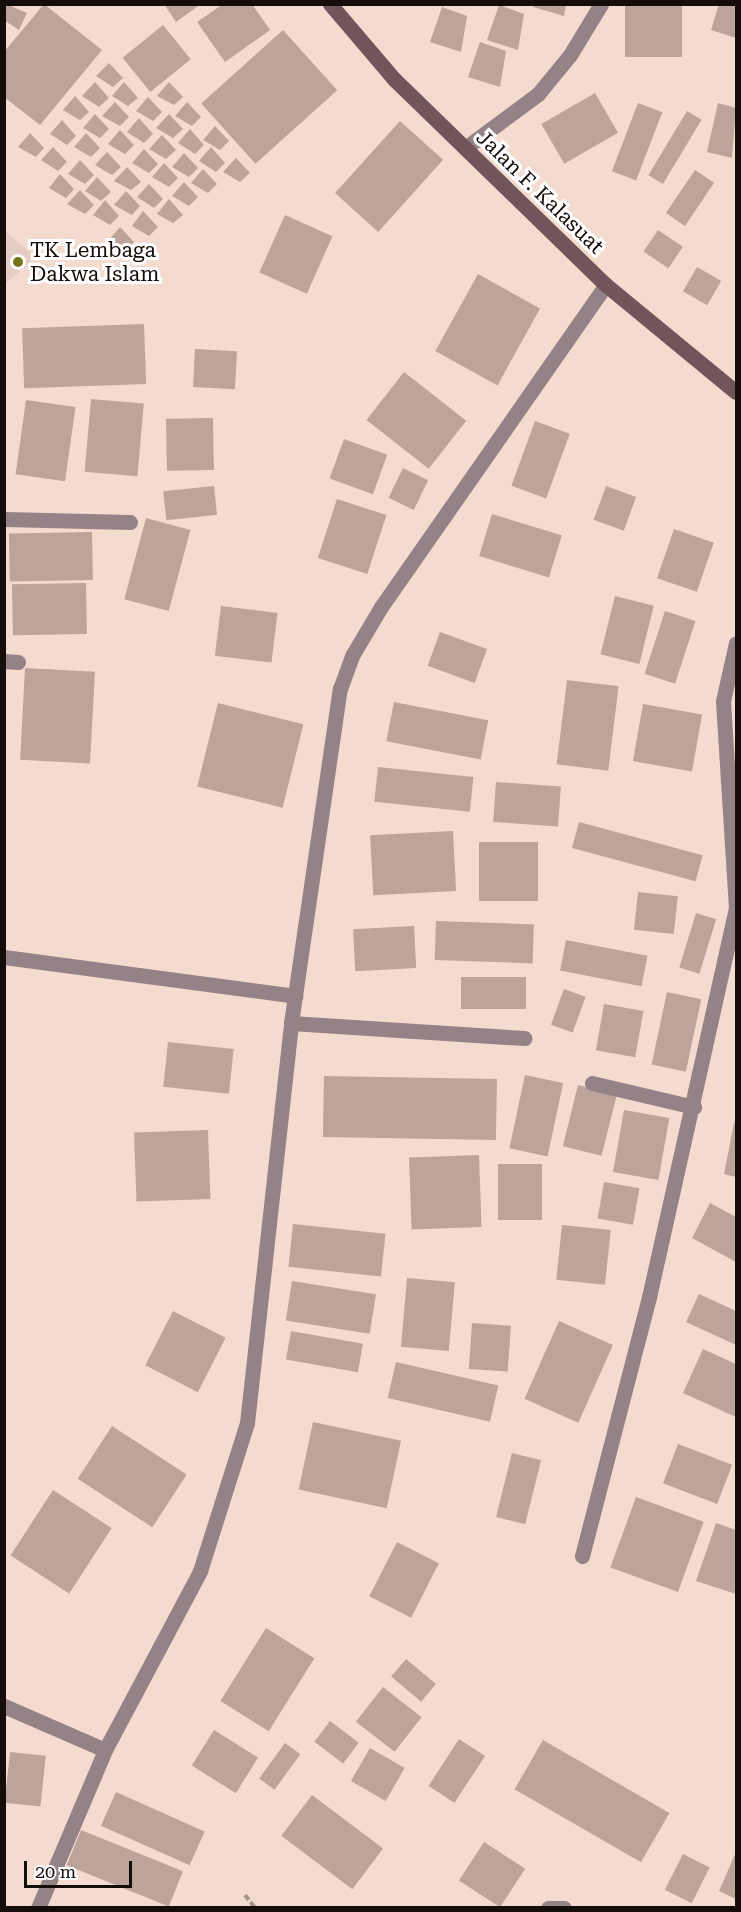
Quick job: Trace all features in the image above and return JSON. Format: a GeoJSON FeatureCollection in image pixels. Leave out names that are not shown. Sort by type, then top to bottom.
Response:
{"type":"FeatureCollection","features":[{"type":"Feature","properties":{"kind":"street","name":"Jalan F. Kalasuat"},"geometry":{"type":"LineString","coordinates":[[330,4],[355,38],[606,285],[736,392]]}},
{"type":"Feature","properties":{"kind":"street"},"geometry":{"type":"LineString","coordinates":[[465,148],[538,94],[570,55],[601,4]]}},
{"type":"Feature","properties":{"kind":"street"},"geometry":{"type":"LineString","coordinates":[[38,1908],[105,1750],[200,1571],[247,1423],[291,1023],[340,689],[353,654],[422,545],[606,285]]}},
{"type":"Feature","properties":{"kind":"street"},"geometry":{"type":"LineString","coordinates":[[4,519],[130,522]]}},
{"type":"Feature","properties":{"kind":"street"},"geometry":{"type":"LineString","coordinates":[[582,1556],[693,1107],[736,908],[723,701],[736,643]]}},
{"type":"Feature","properties":{"kind":"street"},"geometry":{"type":"LineString","coordinates":[[4,957],[295,996]]}},
{"type":"Feature","properties":{"kind":"street"},"geometry":{"type":"LineString","coordinates":[[291,1023],[525,1038]]}},
{"type":"Feature","properties":{"kind":"street"},"geometry":{"type":"LineString","coordinates":[[592,1083],[693,1107]]}},
{"type":"Feature","properties":{"kind":"street"},"geometry":{"type":"LineString","coordinates":[[4,1706],[105,1750]]}},
{"type":"Feature","properties":{"kind":"street"},"geometry":{"type":"LineString","coordinates":[[548,1908],[564,1908]]}},
{"type":"Feature","properties":{"kind":"path"},"geometry":{"type":"LineString","coordinates":[[245,1894],[255,1908]]}},
{"type":"Feature","properties":{"kind":"shaded area","name":"TK Lembaga Dakwa Islam"},"geometry":{"type":"Polygon","coordinates":[[[5,231],[36,257],[5,284],[5,231]]]}},
{"type":"Feature","properties":{"kind":"building"},"geometry":{"type":"Polygon","coordinates":[[[6,4],[27,13],[19,30],[4,20],[6,4]]]}},
{"type":"Feature","properties":{"kind":"building"},"geometry":{"type":"Polygon","coordinates":[[[44,4],[102,50],[40,125],[4,97],[4,52],[44,4]]]}},
{"type":"Feature","properties":{"kind":"building"},"geometry":{"type":"Polygon","coordinates":[[[164,4],[201,4],[176,22],[164,4]]]}},
{"type":"Feature","properties":{"kind":"building"},"geometry":{"type":"Polygon","coordinates":[[[223,4],[252,4],[270,30],[225,62],[197,22],[223,4]]]}},
{"type":"Feature","properties":{"kind":"building"},"geometry":{"type":"Polygon","coordinates":[[[533,4],[566,4],[564,16],[533,7],[533,4]]]}},
{"type":"Feature","properties":{"kind":"building"},"geometry":{"type":"Polygon","coordinates":[[[625,4],[682,4],[682,57],[625,57],[625,4]]]}},
{"type":"Feature","properties":{"kind":"building"},"geometry":{"type":"Polygon","coordinates":[[[719,4],[736,4],[736,38],[711,30],[719,4]]]}},
{"type":"Feature","properties":{"kind":"building"},"geometry":{"type":"Polygon","coordinates":[[[499,5],[524,14],[518,50],[487,40],[499,5]]]}},
{"type":"Feature","properties":{"kind":"building"},"geometry":{"type":"Polygon","coordinates":[[[442,7],[467,16],[461,52],[430,42],[442,7]]]}},
{"type":"Feature","properties":{"kind":"building"},"geometry":{"type":"Polygon","coordinates":[[[163,25],[191,59],[150,92],[123,58],[163,25]]]}},
{"type":"Feature","properties":{"kind":"building"},"geometry":{"type":"Polygon","coordinates":[[[283,30],[337,90],[255,164],[201,104],[283,30]]]}},
{"type":"Feature","properties":{"kind":"building"},"geometry":{"type":"Polygon","coordinates":[[[480,42],[506,51],[500,87],[468,77],[480,42]]]}},
{"type":"Feature","properties":{"kind":"building"},"geometry":{"type":"Polygon","coordinates":[[[109,63],[123,78],[113,87],[96,76],[109,63]]]}},
{"type":"Feature","properties":{"kind":"building"},"geometry":{"type":"Polygon","coordinates":[[[95,82],[109,98],[99,107],[82,96],[95,82]]]}},
{"type":"Feature","properties":{"kind":"building"},"geometry":{"type":"Polygon","coordinates":[[[124,82],[138,98],[128,106],[112,96],[124,82]]]}},
{"type":"Feature","properties":{"kind":"building"},"geometry":{"type":"Polygon","coordinates":[[[169,82],[183,97],[174,105],[157,96],[169,82]]]}},
{"type":"Feature","properties":{"kind":"building"},"geometry":{"type":"Polygon","coordinates":[[[595,93],[618,133],[564,164],[541,124],[595,93]]]}},
{"type":"Feature","properties":{"kind":"building"},"geometry":{"type":"Polygon","coordinates":[[[75,96],[89,112],[80,120],[63,110],[75,96]]]}},
{"type":"Feature","properties":{"kind":"building"},"geometry":{"type":"Polygon","coordinates":[[[148,97],[162,112],[153,121],[136,111],[148,97]]]}},
{"type":"Feature","properties":{"kind":"building"},"geometry":{"type":"Polygon","coordinates":[[[115,102],[129,117],[120,126],[102,116],[115,102]]]}},
{"type":"Feature","properties":{"kind":"building"},"geometry":{"type":"Polygon","coordinates":[[[187,102],[201,117],[192,126],[175,116],[187,102]]]}},
{"type":"Feature","properties":{"kind":"building"},"geometry":{"type":"Polygon","coordinates":[[[638,103],[662,112],[636,180],[612,171],[638,103]]]}},
{"type":"Feature","properties":{"kind":"building"},"geometry":{"type":"Polygon","coordinates":[[[718,103],[736,108],[732,158],[707,152],[718,103]]]}},
{"type":"Feature","properties":{"kind":"building"},"geometry":{"type":"Polygon","coordinates":[[[687,111],[702,120],[663,184],[648,175],[687,111]]]}},
{"type":"Feature","properties":{"kind":"building"},"geometry":{"type":"Polygon","coordinates":[[[95,114],[109,129],[100,138],[83,128],[95,114]]]}},
{"type":"Feature","properties":{"kind":"building"},"geometry":{"type":"Polygon","coordinates":[[[169,114],[183,129],[173,138],[156,128],[169,114]]]}},
{"type":"Feature","properties":{"kind":"building"},"geometry":{"type":"Polygon","coordinates":[[[139,118],[153,134],[144,143],[127,132],[139,118]]]}},
{"type":"Feature","properties":{"kind":"building"},"geometry":{"type":"Polygon","coordinates":[[[62,120],[76,136],[67,145],[50,134],[62,120]]]}},
{"type":"Feature","properties":{"kind":"building"},"geometry":{"type":"Polygon","coordinates":[[[400,121],[443,160],[378,232],[335,193],[400,121]]]}},
{"type":"Feature","properties":{"kind":"building"},"geometry":{"type":"Polygon","coordinates":[[[215,126],[229,141],[220,150],[203,140],[215,126]]]}},
{"type":"Feature","properties":{"kind":"building"},"geometry":{"type":"Polygon","coordinates":[[[190,129],[204,145],[195,154],[178,143],[190,129]]]}},
{"type":"Feature","properties":{"kind":"building"},"geometry":{"type":"Polygon","coordinates":[[[120,130],[134,145],[125,154],[108,144],[120,130]]]}},
{"type":"Feature","properties":{"kind":"building"},"geometry":{"type":"Polygon","coordinates":[[[30,133],[44,148],[36,157],[18,147],[30,133]]]}},
{"type":"Feature","properties":{"kind":"building"},"geometry":{"type":"Polygon","coordinates":[[[86,133],[100,148],[91,157],[74,147],[86,133]]]}},
{"type":"Feature","properties":{"kind":"building"},"geometry":{"type":"Polygon","coordinates":[[[162,135],[176,150],[166,159],[149,149],[162,135]]]}},
{"type":"Feature","properties":{"kind":"building"},"geometry":{"type":"Polygon","coordinates":[[[53,147],[67,162],[58,171],[41,160],[53,147]]]}},
{"type":"Feature","properties":{"kind":"building"},"geometry":{"type":"Polygon","coordinates":[[[211,147],[225,163],[216,172],[199,161],[211,147]]]}},
{"type":"Feature","properties":{"kind":"building"},"geometry":{"type":"Polygon","coordinates":[[[144,149],[158,164],[149,173],[132,163],[144,149]]]}},
{"type":"Feature","properties":{"kind":"building"},"geometry":{"type":"Polygon","coordinates":[[[107,152],[121,167],[112,175],[95,165],[107,152]]]}},
{"type":"Feature","properties":{"kind":"building"},"geometry":{"type":"Polygon","coordinates":[[[184,153],[198,168],[189,177],[172,167],[184,153]]]}},
{"type":"Feature","properties":{"kind":"building"},"geometry":{"type":"Polygon","coordinates":[[[236,158],[250,173],[240,182],[223,172],[236,158]]]}},
{"type":"Feature","properties":{"kind":"building"},"geometry":{"type":"Polygon","coordinates":[[[80,160],[94,175],[85,184],[68,174],[80,160]]]}},
{"type":"Feature","properties":{"kind":"building"},"geometry":{"type":"Polygon","coordinates":[[[164,163],[178,178],[169,187],[152,177],[164,163]]]}},
{"type":"Feature","properties":{"kind":"building"},"geometry":{"type":"Polygon","coordinates":[[[127,167],[141,182],[131,190],[114,181],[127,167]]]}},
{"type":"Feature","properties":{"kind":"building"},"geometry":{"type":"Polygon","coordinates":[[[203,169],[217,184],[208,193],[191,183],[203,169]]]}},
{"type":"Feature","properties":{"kind":"building"},"geometry":{"type":"Polygon","coordinates":[[[695,170],[714,183],[685,226],[666,213],[695,170]]]}},
{"type":"Feature","properties":{"kind":"building"},"geometry":{"type":"Polygon","coordinates":[[[60,174],[74,189],[66,198],[49,188],[60,174]]]}},
{"type":"Feature","properties":{"kind":"building"},"geometry":{"type":"Polygon","coordinates":[[[97,177],[111,192],[101,201],[85,191],[97,177]]]}},
{"type":"Feature","properties":{"kind":"building"},"geometry":{"type":"Polygon","coordinates":[[[184,182],[198,197],[189,206],[172,196],[184,182]]]}},
{"type":"Feature","properties":{"kind":"building"},"geometry":{"type":"Polygon","coordinates":[[[149,184],[163,199],[154,208],[137,197],[149,184]]]}},
{"type":"Feature","properties":{"kind":"building"},"geometry":{"type":"Polygon","coordinates":[[[80,190],[94,205],[85,214],[67,204],[80,190]]]}},
{"type":"Feature","properties":{"kind":"building"},"geometry":{"type":"Polygon","coordinates":[[[126,191],[140,206],[132,215],[114,205],[126,191]]]}},
{"type":"Feature","properties":{"kind":"building"},"geometry":{"type":"Polygon","coordinates":[[[169,199],[183,215],[173,223],[157,214],[169,199]]]}},
{"type":"Feature","properties":{"kind":"building"},"geometry":{"type":"Polygon","coordinates":[[[105,200],[119,216],[110,225],[93,215],[105,200]]]}},
{"type":"Feature","properties":{"kind":"building"},"geometry":{"type":"Polygon","coordinates":[[[143,211],[158,227],[149,236],[132,226],[143,211]]]}},
{"type":"Feature","properties":{"kind":"building"},"geometry":{"type":"Polygon","coordinates":[[[285,215],[333,236],[307,294],[259,273],[285,215]]]}},
{"type":"Feature","properties":{"kind":"building"},"geometry":{"type":"Polygon","coordinates":[[[120,227],[134,242],[126,251],[108,241],[120,227]]]}},
{"type":"Feature","properties":{"kind":"building"},"geometry":{"type":"Polygon","coordinates":[[[658,230],[683,247],[668,268],[643,252],[658,230]]]}},
{"type":"Feature","properties":{"kind":"building"},"geometry":{"type":"Polygon","coordinates":[[[697,267],[721,281],[707,305],[683,291],[697,267]]]}},
{"type":"Feature","properties":{"kind":"building"},"geometry":{"type":"Polygon","coordinates":[[[478,274],[540,308],[497,385],[435,351],[478,274]]]}},
{"type":"Feature","properties":{"kind":"building"},"geometry":{"type":"Polygon","coordinates":[[[144,324],[146,384],[24,388],[22,328],[144,324]]]}},
{"type":"Feature","properties":{"kind":"building"},"geometry":{"type":"Polygon","coordinates":[[[195,349],[237,351],[235,389],[193,387],[195,349]]]}},
{"type":"Feature","properties":{"kind":"building"},"geometry":{"type":"Polygon","coordinates":[[[404,372],[466,421],[429,469],[366,420],[404,372]]]}},
{"type":"Feature","properties":{"kind":"building"},"geometry":{"type":"Polygon","coordinates":[[[91,399],[144,404],[137,476],[85,472],[91,399]]]}},
{"type":"Feature","properties":{"kind":"building"},"geometry":{"type":"Polygon","coordinates":[[[26,400],[76,407],[65,481],[16,474],[26,400]]]}},
{"type":"Feature","properties":{"kind":"building"},"geometry":{"type":"Polygon","coordinates":[[[213,418],[214,470],[167,471],[166,419],[213,418]]]}},
{"type":"Feature","properties":{"kind":"building"},"geometry":{"type":"Polygon","coordinates":[[[535,421],[570,434],[546,498],[511,486],[535,421]]]}},
{"type":"Feature","properties":{"kind":"building"},"geometry":{"type":"Polygon","coordinates":[[[344,439],[387,455],[373,494],[330,478],[344,439]]]}},
{"type":"Feature","properties":{"kind":"building"},"geometry":{"type":"Polygon","coordinates":[[[403,468],[428,480],[414,510],[389,498],[403,468]]]}},
{"type":"Feature","properties":{"kind":"building"},"geometry":{"type":"Polygon","coordinates":[[[214,486],[217,515],[166,520],[163,491],[214,486]]]}},
{"type":"Feature","properties":{"kind":"building"},"geometry":{"type":"Polygon","coordinates":[[[606,486],[636,497],[624,531],[594,520],[606,486]]]}},
{"type":"Feature","properties":{"kind":"building"},"geometry":{"type":"Polygon","coordinates":[[[337,499],[386,515],[367,574],[318,558],[337,499]]]}},
{"type":"Feature","properties":{"kind":"building"},"geometry":{"type":"Polygon","coordinates":[[[492,514],[562,535],[549,577],[479,556],[492,514]]]}},
{"type":"Feature","properties":{"kind":"building"},"geometry":{"type":"Polygon","coordinates":[[[146,518],[190,530],[169,611],[124,599],[146,518]]]}},
{"type":"Feature","properties":{"kind":"building"},"geometry":{"type":"Polygon","coordinates":[[[674,529],[714,543],[697,592],[657,578],[674,529]]]}},
{"type":"Feature","properties":{"kind":"building"},"geometry":{"type":"Polygon","coordinates":[[[92,532],[93,580],[10,581],[9,533],[92,532]]]}},
{"type":"Feature","properties":{"kind":"building"},"geometry":{"type":"Polygon","coordinates":[[[86,583],[87,634],[13,635],[12,584],[86,583]]]}},
{"type":"Feature","properties":{"kind":"building"},"geometry":{"type":"Polygon","coordinates":[[[615,596],[654,606],[639,664],[600,654],[615,596]]]}},
{"type":"Feature","properties":{"kind":"building"},"geometry":{"type":"Polygon","coordinates":[[[221,606],[278,613],[271,663],[215,656],[221,606]]]}},
{"type":"Feature","properties":{"kind":"building"},"geometry":{"type":"Polygon","coordinates":[[[665,611],[695,621],[675,684],[645,674],[665,611]]]}},
{"type":"Feature","properties":{"kind":"building"},"geometry":{"type":"Polygon","coordinates":[[[440,632],[487,649],[475,683],[428,666],[440,632]]]}},
{"type":"Feature","properties":{"kind":"building"},"geometry":{"type":"Polygon","coordinates":[[[25,668],[95,672],[90,764],[20,760],[25,668]]]}},
{"type":"Feature","properties":{"kind":"building"},"geometry":{"type":"Polygon","coordinates":[[[567,680],[619,686],[608,771],[557,764],[567,680]]]}},
{"type":"Feature","properties":{"kind":"building"},"geometry":{"type":"Polygon","coordinates":[[[394,702],[488,720],[481,760],[386,741],[394,702]]]}},
{"type":"Feature","properties":{"kind":"building"},"geometry":{"type":"Polygon","coordinates":[[[218,703],[303,724],[283,808],[197,786],[218,703]]]}},
{"type":"Feature","properties":{"kind":"building"},"geometry":{"type":"Polygon","coordinates":[[[643,704],[702,714],[692,772],[633,761],[643,704]]]}},
{"type":"Feature","properties":{"kind":"building"},"geometry":{"type":"Polygon","coordinates":[[[378,767],[473,777],[470,812],[374,802],[378,767]]]}},
{"type":"Feature","properties":{"kind":"building"},"geometry":{"type":"Polygon","coordinates":[[[496,782],[561,787],[558,826],[493,822],[496,782]]]}},
{"type":"Feature","properties":{"kind":"building"},"geometry":{"type":"Polygon","coordinates":[[[579,822],[703,855],[696,881],[572,848],[579,822]]]}},
{"type":"Feature","properties":{"kind":"building"},"geometry":{"type":"Polygon","coordinates":[[[453,831],[456,891],[373,895],[370,835],[453,831]]]}},
{"type":"Feature","properties":{"kind":"building"},"geometry":{"type":"Polygon","coordinates":[[[479,842],[538,842],[538,901],[479,901],[479,842]]]}},
{"type":"Feature","properties":{"kind":"building"},"geometry":{"type":"Polygon","coordinates":[[[638,892],[678,896],[674,934],[634,930],[638,892]]]}},
{"type":"Feature","properties":{"kind":"building"},"geometry":{"type":"Polygon","coordinates":[[[696,913],[716,919],[699,974],[679,968],[696,913]]]}},
{"type":"Feature","properties":{"kind":"building"},"geometry":{"type":"Polygon","coordinates":[[[436,921],[534,924],[533,963],[435,960],[436,921]]]}},
{"type":"Feature","properties":{"kind":"building"},"geometry":{"type":"Polygon","coordinates":[[[414,926],[416,968],[355,971],[353,929],[414,926]]]}},
{"type":"Feature","properties":{"kind":"building"},"geometry":{"type":"Polygon","coordinates":[[[566,940],[647,956],[642,986],[560,970],[566,940]]]}},
{"type":"Feature","properties":{"kind":"building"},"geometry":{"type":"Polygon","coordinates":[[[461,977],[526,977],[526,1009],[461,1009],[461,977]]]}},
{"type":"Feature","properties":{"kind":"building"},"geometry":{"type":"Polygon","coordinates":[[[564,989],[586,997],[573,1033],[551,1025],[564,989]]]}},
{"type":"Feature","properties":{"kind":"building"},"geometry":{"type":"Polygon","coordinates":[[[667,992],[701,999],[686,1072],[652,1064],[667,992]]]}},
{"type":"Feature","properties":{"kind":"building"},"geometry":{"type":"Polygon","coordinates":[[[604,1004],[643,1011],[635,1057],[596,1050],[604,1004]]]}},
{"type":"Feature","properties":{"kind":"building"},"geometry":{"type":"Polygon","coordinates":[[[168,1042],[234,1049],[229,1094],[163,1087],[168,1042]]]}},
{"type":"Feature","properties":{"kind":"building"},"geometry":{"type":"Polygon","coordinates":[[[525,1075],[563,1083],[548,1156],[509,1148],[525,1075]]]}},
{"type":"Feature","properties":{"kind":"building"},"geometry":{"type":"Polygon","coordinates":[[[324,1076],[497,1079],[496,1140],[323,1137],[324,1076]]]}},
{"type":"Feature","properties":{"kind":"building"},"geometry":{"type":"Polygon","coordinates":[[[578,1085],[617,1095],[602,1156],[563,1146],[578,1085]]]}},
{"type":"Feature","properties":{"kind":"building"},"geometry":{"type":"Polygon","coordinates":[[[624,1110],[669,1118],[658,1180],[613,1172],[624,1110]]]}},
{"type":"Feature","properties":{"kind":"building"},"geometry":{"type":"Polygon","coordinates":[[[734,1123],[736,1124],[736,1177],[724,1174],[734,1123]]]}},
{"type":"Feature","properties":{"kind":"building"},"geometry":{"type":"Polygon","coordinates":[[[208,1130],[210,1199],[136,1202],[134,1133],[208,1130]]]}},
{"type":"Feature","properties":{"kind":"building"},"geometry":{"type":"Polygon","coordinates":[[[479,1155],[482,1227],[412,1229],[409,1157],[479,1155]]]}},
{"type":"Feature","properties":{"kind":"building"},"geometry":{"type":"Polygon","coordinates":[[[498,1164],[542,1164],[542,1220],[498,1220],[498,1164]]]}},
{"type":"Feature","properties":{"kind":"building"},"geometry":{"type":"Polygon","coordinates":[[[604,1182],[639,1188],[633,1225],[598,1218],[604,1182]]]}},
{"type":"Feature","properties":{"kind":"building"},"geometry":{"type":"Polygon","coordinates":[[[710,1203],[736,1217],[736,1262],[692,1238],[710,1203]]]}},
{"type":"Feature","properties":{"kind":"building"},"geometry":{"type":"Polygon","coordinates":[[[293,1224],[385,1234],[381,1276],[289,1267],[293,1224]]]}},
{"type":"Feature","properties":{"kind":"building"},"geometry":{"type":"Polygon","coordinates":[[[562,1225],[611,1230],[605,1285],[556,1280],[562,1225]]]}},
{"type":"Feature","properties":{"kind":"building"},"geometry":{"type":"Polygon","coordinates":[[[407,1278],[455,1282],[449,1351],[401,1347],[407,1278]]]}},
{"type":"Feature","properties":{"kind":"building"},"geometry":{"type":"Polygon","coordinates":[[[292,1281],[376,1294],[370,1334],[286,1321],[292,1281]]]}},
{"type":"Feature","properties":{"kind":"building"},"geometry":{"type":"Polygon","coordinates":[[[699,1294],[736,1311],[736,1345],[686,1322],[699,1294]]]}},
{"type":"Feature","properties":{"kind":"building"},"geometry":{"type":"Polygon","coordinates":[[[173,1311],[226,1338],[198,1392],[145,1365],[173,1311]]]}},
{"type":"Feature","properties":{"kind":"building"},"geometry":{"type":"Polygon","coordinates":[[[559,1321],[613,1345],[578,1423],[524,1399],[559,1321]]]}},
{"type":"Feature","properties":{"kind":"building"},"geometry":{"type":"Polygon","coordinates":[[[472,1323],[511,1326],[508,1372],[469,1369],[472,1323]]]}},
{"type":"Feature","properties":{"kind":"building"},"geometry":{"type":"Polygon","coordinates":[[[291,1331],[363,1344],[358,1372],[286,1360],[291,1331]]]}},
{"type":"Feature","properties":{"kind":"building"},"geometry":{"type":"Polygon","coordinates":[[[703,1349],[736,1364],[736,1417],[683,1393],[703,1349]]]}},
{"type":"Feature","properties":{"kind":"building"},"geometry":{"type":"Polygon","coordinates":[[[396,1362],[498,1386],[490,1422],[388,1398],[396,1362]]]}},
{"type":"Feature","properties":{"kind":"building"},"geometry":{"type":"Polygon","coordinates":[[[313,1422],[401,1441],[387,1508],[299,1489],[313,1422]]]}},
{"type":"Feature","properties":{"kind":"building"},"geometry":{"type":"Polygon","coordinates":[[[112,1426],[187,1474],[152,1527],[78,1479],[112,1426]]]}},
{"type":"Feature","properties":{"kind":"building"},"geometry":{"type":"Polygon","coordinates":[[[678,1444],[732,1465],[717,1504],[663,1483],[678,1444]]]}},
{"type":"Feature","properties":{"kind":"building"},"geometry":{"type":"Polygon","coordinates":[[[512,1453],[541,1460],[525,1524],[496,1517],[512,1453]]]}},
{"type":"Feature","properties":{"kind":"building"},"geometry":{"type":"Polygon","coordinates":[[[53,1490],[112,1528],[69,1594],[11,1555],[53,1490]]]}},
{"type":"Feature","properties":{"kind":"building"},"geometry":{"type":"Polygon","coordinates":[[[636,1497],[704,1522],[678,1592],[610,1567],[636,1497]]]}},
{"type":"Feature","properties":{"kind":"building"},"geometry":{"type":"Polygon","coordinates":[[[716,1523],[736,1530],[736,1594],[696,1581],[716,1523]]]}},
{"type":"Feature","properties":{"kind":"building"},"geometry":{"type":"Polygon","coordinates":[[[397,1542],[439,1563],[411,1618],[369,1596],[397,1542]]]}},
{"type":"Feature","properties":{"kind":"building"},"geometry":{"type":"Polygon","coordinates":[[[266,1628],[314,1658],[269,1731],[220,1701],[266,1628]]]}},
{"type":"Feature","properties":{"kind":"building"},"geometry":{"type":"Polygon","coordinates":[[[406,1659],[436,1684],[421,1702],[391,1677],[406,1659]]]}},
{"type":"Feature","properties":{"kind":"building"},"geometry":{"type":"Polygon","coordinates":[[[383,1687],[422,1717],[395,1752],[356,1722],[383,1687]]]}},
{"type":"Feature","properties":{"kind":"building"},"geometry":{"type":"Polygon","coordinates":[[[330,1721],[359,1743],[343,1763],[314,1742],[330,1721]]]}},
{"type":"Feature","properties":{"kind":"building"},"geometry":{"type":"Polygon","coordinates":[[[214,1730],[258,1758],[236,1793],[192,1766],[214,1730]]]}},
{"type":"Feature","properties":{"kind":"building"},"geometry":{"type":"Polygon","coordinates":[[[459,1739],[485,1756],[454,1803],[429,1786],[459,1739]]]}},
{"type":"Feature","properties":{"kind":"building"},"geometry":{"type":"Polygon","coordinates":[[[543,1740],[669,1813],[641,1862],[514,1789],[543,1740]]]}},
{"type":"Feature","properties":{"kind":"building"},"geometry":{"type":"Polygon","coordinates":[[[285,1743],[300,1754],[275,1790],[259,1779],[285,1743]]]}},
{"type":"Feature","properties":{"kind":"building"},"geometry":{"type":"Polygon","coordinates":[[[370,1748],[405,1768],[386,1801],[351,1781],[370,1748]]]}},
{"type":"Feature","properties":{"kind":"building"},"geometry":{"type":"Polygon","coordinates":[[[10,1752],[46,1756],[40,1806],[5,1803],[10,1752]]]}},
{"type":"Feature","properties":{"kind":"building"},"geometry":{"type":"Polygon","coordinates":[[[116,1792],[205,1831],[190,1865],[101,1826],[116,1792]]]}},
{"type":"Feature","properties":{"kind":"building"},"geometry":{"type":"Polygon","coordinates":[[[312,1795],[383,1849],[352,1889],[281,1836],[312,1795]]]}},
{"type":"Feature","properties":{"kind":"building"},"geometry":{"type":"Polygon","coordinates":[[[81,1830],[183,1871],[169,1906],[67,1865],[81,1830]]]}},
{"type":"Feature","properties":{"kind":"building"},"geometry":{"type":"Polygon","coordinates":[[[484,1842],[525,1869],[500,1907],[459,1881],[484,1842]]]}},
{"type":"Feature","properties":{"kind":"building"},"geometry":{"type":"Polygon","coordinates":[[[736,1852],[736,1899],[719,1891],[736,1852]]]}},
{"type":"Feature","properties":{"kind":"building"},"geometry":{"type":"Polygon","coordinates":[[[683,1854],[710,1868],[692,1903],[665,1890],[683,1854]]]}},
{"type":"Feature","properties":{"kind":"place","name":"TK Lembaga Dakwa Islam"},"geometry":{"type":"Point","coordinates":[18,262]}}]}
